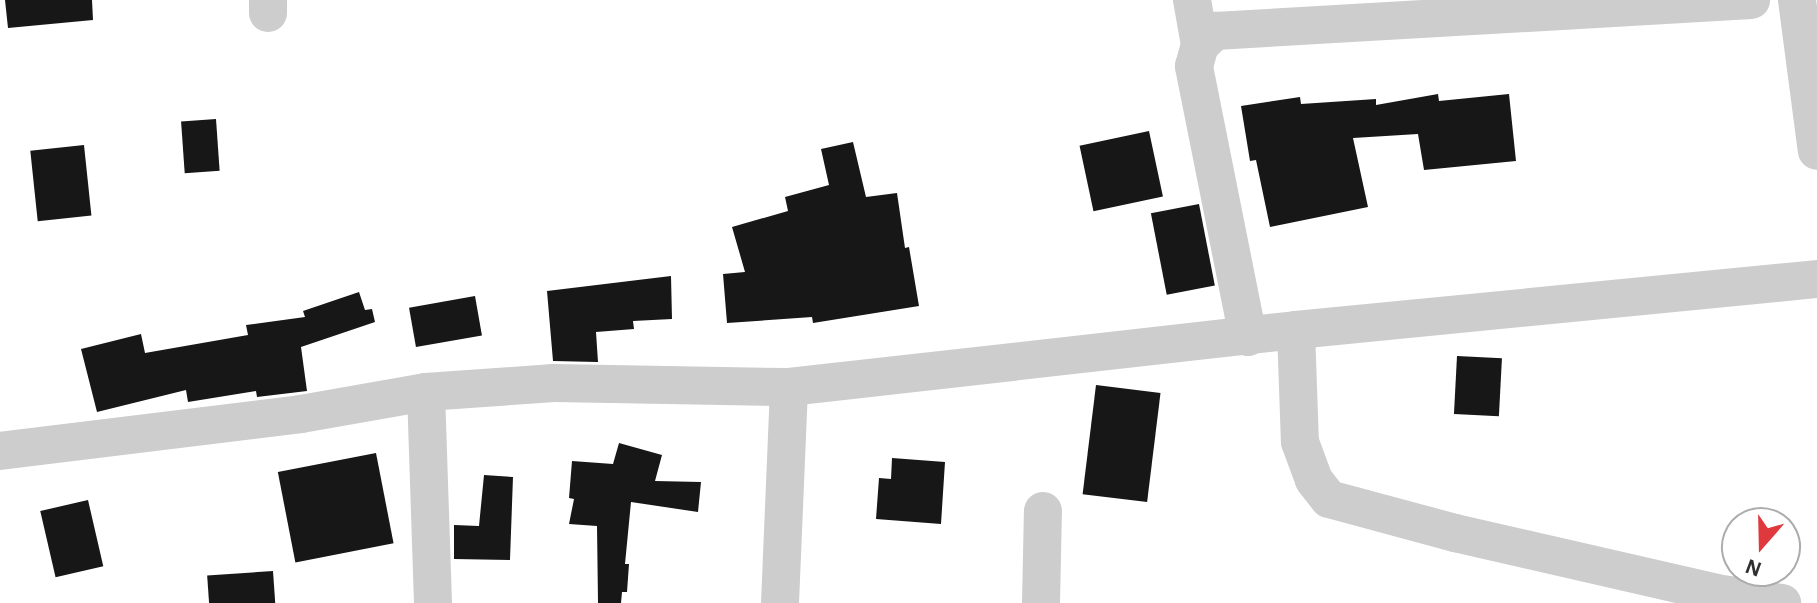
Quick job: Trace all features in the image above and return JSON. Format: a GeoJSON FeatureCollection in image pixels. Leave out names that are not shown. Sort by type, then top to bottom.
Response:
{"type":"FeatureCollection","features":[{"type":"Feature","properties":{"kind":"street"},"geometry":{"type":"LineString","coordinates":[[1192,0],[1200,45],[1194,66],[1248,337]]}},
{"type":"Feature","properties":{"kind":"street"},"geometry":{"type":"LineString","coordinates":[[1200,45],[1215,31],[1751,0]]}},
{"type":"Feature","properties":{"kind":"street"},"geometry":{"type":"LineString","coordinates":[[1797,0],[1817,151]]}},
{"type":"Feature","properties":{"kind":"street"},"geometry":{"type":"LineString","coordinates":[[0,451],[301,414],[426,392],[554,383],[789,387],[1296,330],[1817,279]]}},
{"type":"Feature","properties":{"kind":"street"},"geometry":{"type":"LineString","coordinates":[[1296,330],[1300,442],[1314,480],[1329,499],[1455,533],[1716,593],[1782,603]]}},
{"type":"Feature","properties":{"kind":"street"},"geometry":{"type":"LineString","coordinates":[[780,603],[789,387]]}},
{"type":"Feature","properties":{"kind":"street"},"geometry":{"type":"LineString","coordinates":[[426,392],[433,603]]}},
{"type":"Feature","properties":{"kind":"street"},"geometry":{"type":"LineString","coordinates":[[1041,603],[1043,511]]}},
{"type":"Feature","properties":{"kind":"building"},"geometry":{"type":"Polygon","coordinates":[[[5,0],[92,0],[93,20],[8,28],[5,0]]]}},
{"type":"Feature","properties":{"kind":"building"},"geometry":{"type":"Polygon","coordinates":[[[1438,94],[1439,101],[1509,94],[1516,161],[1424,170],[1418,134],[1353,138],[1368,207],[1270,227],[1256,160],[1250,161],[1241,106],[1300,97],[1301,104],[1376,99],[1376,105],[1438,94]]]}},
{"type":"Feature","properties":{"kind":"building"},"geometry":{"type":"Polygon","coordinates":[[[216,119],[220,171],[185,173],[181,121],[216,119]]]}},
{"type":"Feature","properties":{"kind":"building"},"geometry":{"type":"Polygon","coordinates":[[[1149,131],[1163,197],[1093,211],[1080,146],[1149,131]]]}},
{"type":"Feature","properties":{"kind":"building"},"geometry":{"type":"Polygon","coordinates":[[[853,142],[866,197],[897,193],[905,248],[909,247],[919,306],[813,323],[812,317],[727,323],[723,274],[745,272],[732,227],[788,211],[785,197],[829,185],[821,149],[853,142]]]}},
{"type":"Feature","properties":{"kind":"building"},"geometry":{"type":"Polygon","coordinates":[[[84,145],[91,216],[38,221],[30,151],[84,145]]]}},
{"type":"Feature","properties":{"kind":"building"},"geometry":{"type":"Polygon","coordinates":[[[1199,204],[1215,285],[1167,295],[1151,213],[1199,204]]]}},
{"type":"Feature","properties":{"kind":"building"},"geometry":{"type":"Polygon","coordinates":[[[671,276],[672,319],[633,321],[634,329],[596,332],[598,362],[553,361],[547,291],[671,276]]]}},
{"type":"Feature","properties":{"kind":"building"},"geometry":{"type":"Polygon","coordinates":[[[359,292],[365,310],[372,309],[375,322],[301,347],[307,391],[257,397],[256,391],[188,402],[186,390],[97,412],[81,349],[141,334],[145,353],[248,335],[246,325],[305,317],[303,311],[359,292]]]}},
{"type":"Feature","properties":{"kind":"building"},"geometry":{"type":"Polygon","coordinates":[[[475,296],[482,335],[416,347],[409,308],[475,296]]]}},
{"type":"Feature","properties":{"kind":"building"},"geometry":{"type":"Polygon","coordinates":[[[1457,356],[1502,358],[1499,416],[1454,414],[1457,356]]]}},
{"type":"Feature","properties":{"kind":"building"},"geometry":{"type":"Polygon","coordinates":[[[1096,385],[1161,393],[1147,502],[1083,494],[1096,385]]]}},
{"type":"Feature","properties":{"kind":"building"},"geometry":{"type":"Polygon","coordinates":[[[619,443],[662,455],[655,481],[701,482],[698,512],[631,502],[625,564],[629,564],[627,592],[622,592],[621,603],[598,603],[597,526],[569,524],[574,499],[569,498],[572,461],[613,464],[619,443]]]}},
{"type":"Feature","properties":{"kind":"building"},"geometry":{"type":"Polygon","coordinates":[[[376,453],[394,543],[295,562],[278,472],[376,453]]]}},
{"type":"Feature","properties":{"kind":"building"},"geometry":{"type":"Polygon","coordinates":[[[892,458],[945,462],[941,524],[876,519],[879,478],[891,479],[892,458]]]}},
{"type":"Feature","properties":{"kind":"building"},"geometry":{"type":"Polygon","coordinates":[[[484,475],[513,477],[510,560],[454,559],[454,525],[479,526],[484,475]]]}},
{"type":"Feature","properties":{"kind":"building"},"geometry":{"type":"Polygon","coordinates":[[[88,500],[103,566],[56,577],[40,511],[88,500]]]}},
{"type":"Feature","properties":{"kind":"building"},"geometry":{"type":"Polygon","coordinates":[[[273,571],[275,603],[209,603],[207,576],[273,571]]]}}]}
